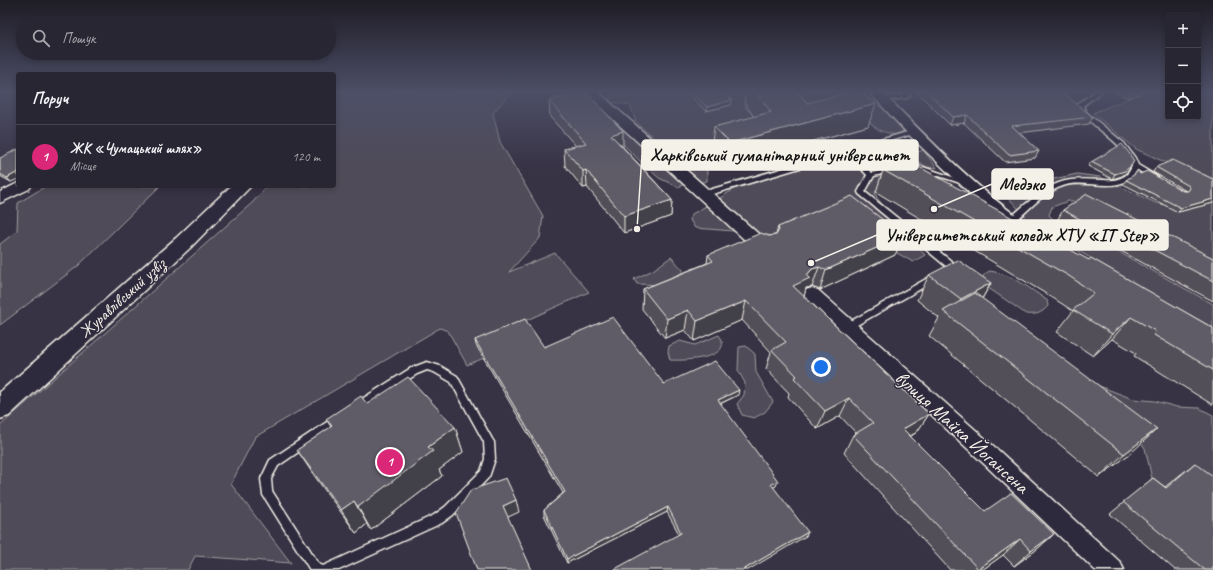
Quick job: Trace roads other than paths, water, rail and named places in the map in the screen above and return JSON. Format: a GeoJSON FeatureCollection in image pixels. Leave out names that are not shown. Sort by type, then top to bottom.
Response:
{"type":"FeatureCollection","features":[{"type":"Feature","properties":{"kind":"main road","name":"Журавлівський узвіз"},"geometry":{"type":"LineString","coordinates":[[0,408],[183,243],[240,188]]}},
{"type":"Feature","properties":{"kind":"street"},"geometry":{"type":"LineString","coordinates":[[619,118],[765,249]]}},
{"type":"Feature","properties":{"kind":"street"},"geometry":{"type":"LineString","coordinates":[[900,118],[987,202],[1011,220],[1032,232]]}},
{"type":"Feature","properties":{"kind":"street"},"geometry":{"type":"LineString","coordinates":[[0,198],[20,188]]}},
{"type":"Feature","properties":{"kind":"street","name":"вулиця Майка Йогансена"},"geometry":{"type":"LineString","coordinates":[[812,294],[990,456],[1112,570]]}},
{"type":"Feature","properties":{"kind":"lane"},"geometry":{"type":"LineString","coordinates":[[1011,220],[1046,192],[1055,187],[1070,182],[1092,183],[1122,180],[1129,176],[1135,166],[1134,158],[1128,150],[1090,118]]}},
{"type":"Feature","properties":{"kind":"lane"},"geometry":{"type":"LineString","coordinates":[[704,194],[914,132]]}},
{"type":"Feature","properties":{"kind":"lane"},"geometry":{"type":"LineString","coordinates":[[848,151],[871,175]]}},
{"type":"Feature","properties":{"kind":"lane"},"geometry":{"type":"LineString","coordinates":[[847,327],[952,267],[861,192],[871,175],[912,165],[968,184]]}},
{"type":"Feature","properties":{"kind":"lane"},"geometry":{"type":"LineString","coordinates":[[1135,166],[1162,181]]}},
{"type":"Feature","properties":{"kind":"lane"},"geometry":{"type":"LineString","coordinates":[[428,366],[437,369],[454,379],[489,442],[490,459],[485,474],[449,511],[438,519],[319,570],[267,492],[266,478],[274,463],[414,371],[428,366]]}},
{"type":"Feature","properties":{"kind":"place","name":"Медэко"},"geometry":{"type":"Point","coordinates":[934,209]}},
{"type":"Feature","properties":{"kind":"place","name":"Харківський гуманітарний університет"},"geometry":{"type":"Point","coordinates":[637,229]}},
{"type":"Feature","properties":{"kind":"place","name":"Університетський коледж ХТУ «IT Step»"},"geometry":{"type":"Point","coordinates":[811,263]}},
{"type":"Feature","properties":{"kind":"place","name":"ЖК «Чумацький шлях»"},"geometry":{"type":"Point","coordinates":[390,462]}}]}
